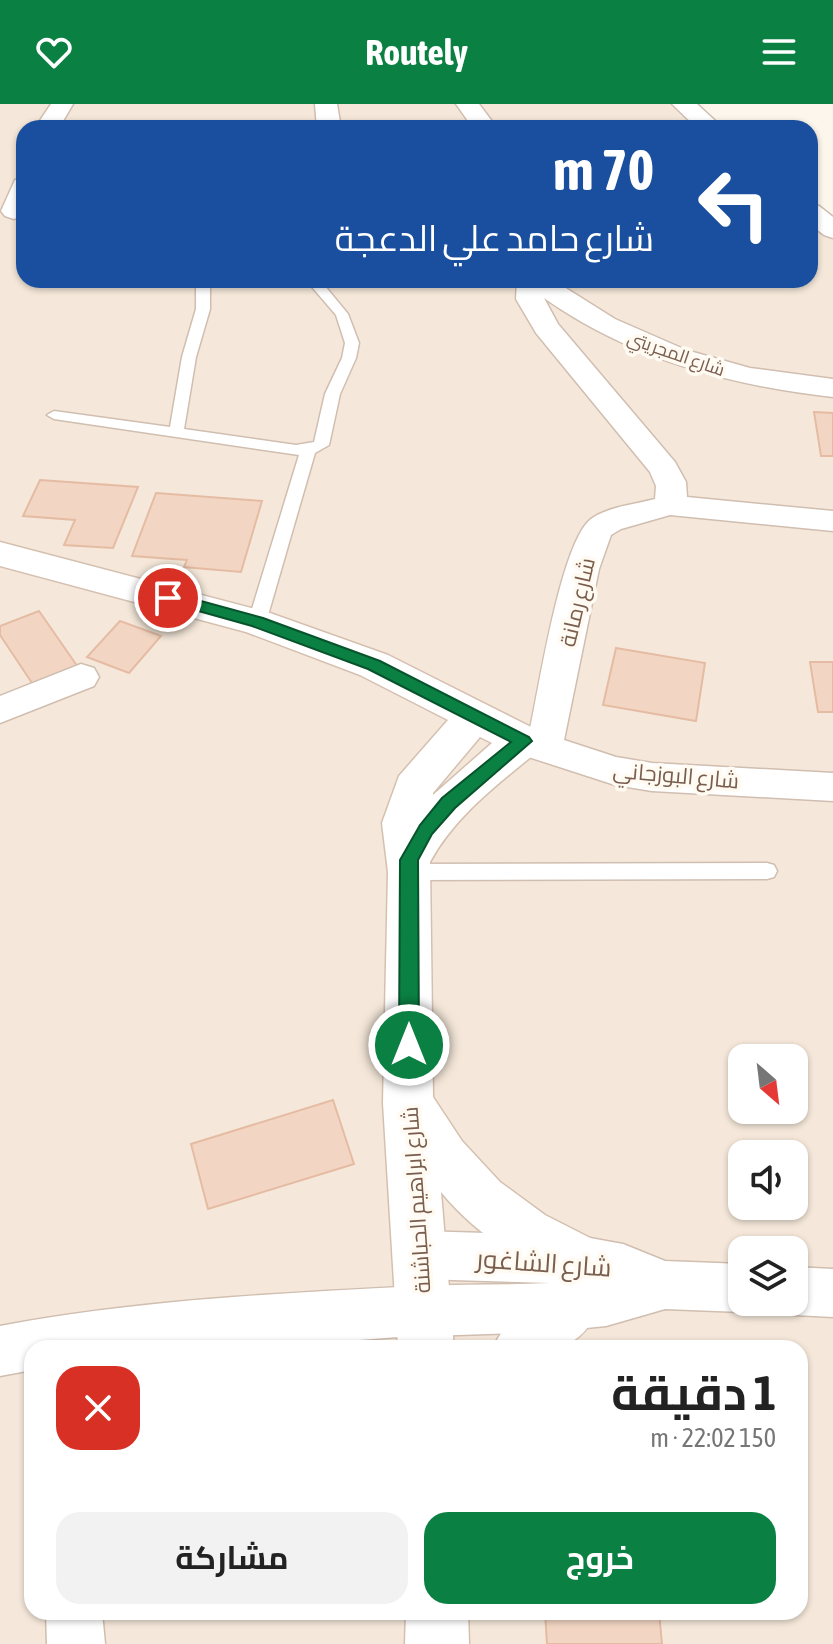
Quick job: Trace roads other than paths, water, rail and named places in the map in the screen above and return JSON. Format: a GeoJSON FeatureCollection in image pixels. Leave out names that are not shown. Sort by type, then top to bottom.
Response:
{"type":"FeatureCollection","features":[{"type":"Feature","properties":{"kind":"street"},"geometry":{"type":"LineString","coordinates":[[683,104],[702,120]]}},
{"type":"Feature","properties":{"kind":"street"},"geometry":{"type":"LineString","coordinates":[[532,288],[530,299],[546,327],[664,469],[673,495],[669,505],[833,521]]}},
{"type":"Feature","properties":{"kind":"street","name":"شارع المجريتي"},"geometry":{"type":"LineString","coordinates":[[546,288],[618,334],[671,355],[748,377],[833,388]]}},
{"type":"Feature","properties":{"kind":"street","name":"شارع رمانة"},"geometry":{"type":"LineString","coordinates":[[534,745],[592,540],[600,528],[610,522],[669,505]]}},
{"type":"Feature","properties":{"kind":"street"},"geometry":{"type":"LineString","coordinates":[[0,554],[257,622],[374,665],[534,745],[449,803],[426,830],[409,866]]}},
{"type":"Feature","properties":{"kind":"street"},"geometry":{"type":"LineString","coordinates":[[0,710],[81,677]]}},
{"type":"Feature","properties":{"kind":"street","name":"شارع ابراهيم الحباشنة"},"geometry":{"type":"LineString","coordinates":[[425,1330],[408,1103],[409,866],[403,823],[414,787],[474,716]]}},
{"type":"Feature","properties":{"kind":"street","name":"شارع البوزجاني"},"geometry":{"type":"LineString","coordinates":[[534,745],[596,767],[652,777],[833,787]]}},
{"type":"Feature","properties":{"kind":"street"},"geometry":{"type":"LineString","coordinates":[[408,1103],[432,1146],[465,1186],[506,1221],[555,1251],[575,1284],[528,1340]]}},
{"type":"Feature","properties":{"kind":"street","name":"شارع الشاغور"},"geometry":{"type":"LineString","coordinates":[[420,1255],[575,1284],[620,1299],[665,1285],[728,1287]]}},
{"type":"Feature","properties":{"kind":"street","name":"شارع الشاغور"},"geometry":{"type":"LineString","coordinates":[[164,1340],[425,1330],[575,1284]]}},
{"type":"Feature","properties":{"kind":"street"},"geometry":{"type":"LineString","coordinates":[[808,1292],[833,1293]]}},
{"type":"Feature","properties":{"kind":"street","name":"شارع الشاغور"},"geometry":{"type":"LineString","coordinates":[[0,1351],[24,1348]]}},
{"type":"Feature","properties":{"kind":"street"},"geometry":{"type":"LineString","coordinates":[[74,1620],[76,1644]]}},
{"type":"Feature","properties":{"kind":"street"},"geometry":{"type":"LineString","coordinates":[[437,1620],[437,1644]]}},
{"type":"Feature","properties":{"kind":"lane"},"geometry":{"type":"LineString","coordinates":[[176,434],[189,357],[203,309],[203,288]]}},
{"type":"Feature","properties":{"kind":"lane"},"geometry":{"type":"LineString","coordinates":[[54,415],[308,450],[321,445],[338,378],[350,357],[353,343],[338,307],[320,288]]}},
{"type":"Feature","properties":{"kind":"lane"},"geometry":{"type":"LineString","coordinates":[[257,622],[308,450]]}},
{"type":"Feature","properties":{"kind":"lane"},"geometry":{"type":"LineString","coordinates":[[409,866],[767,871]]}}]}
